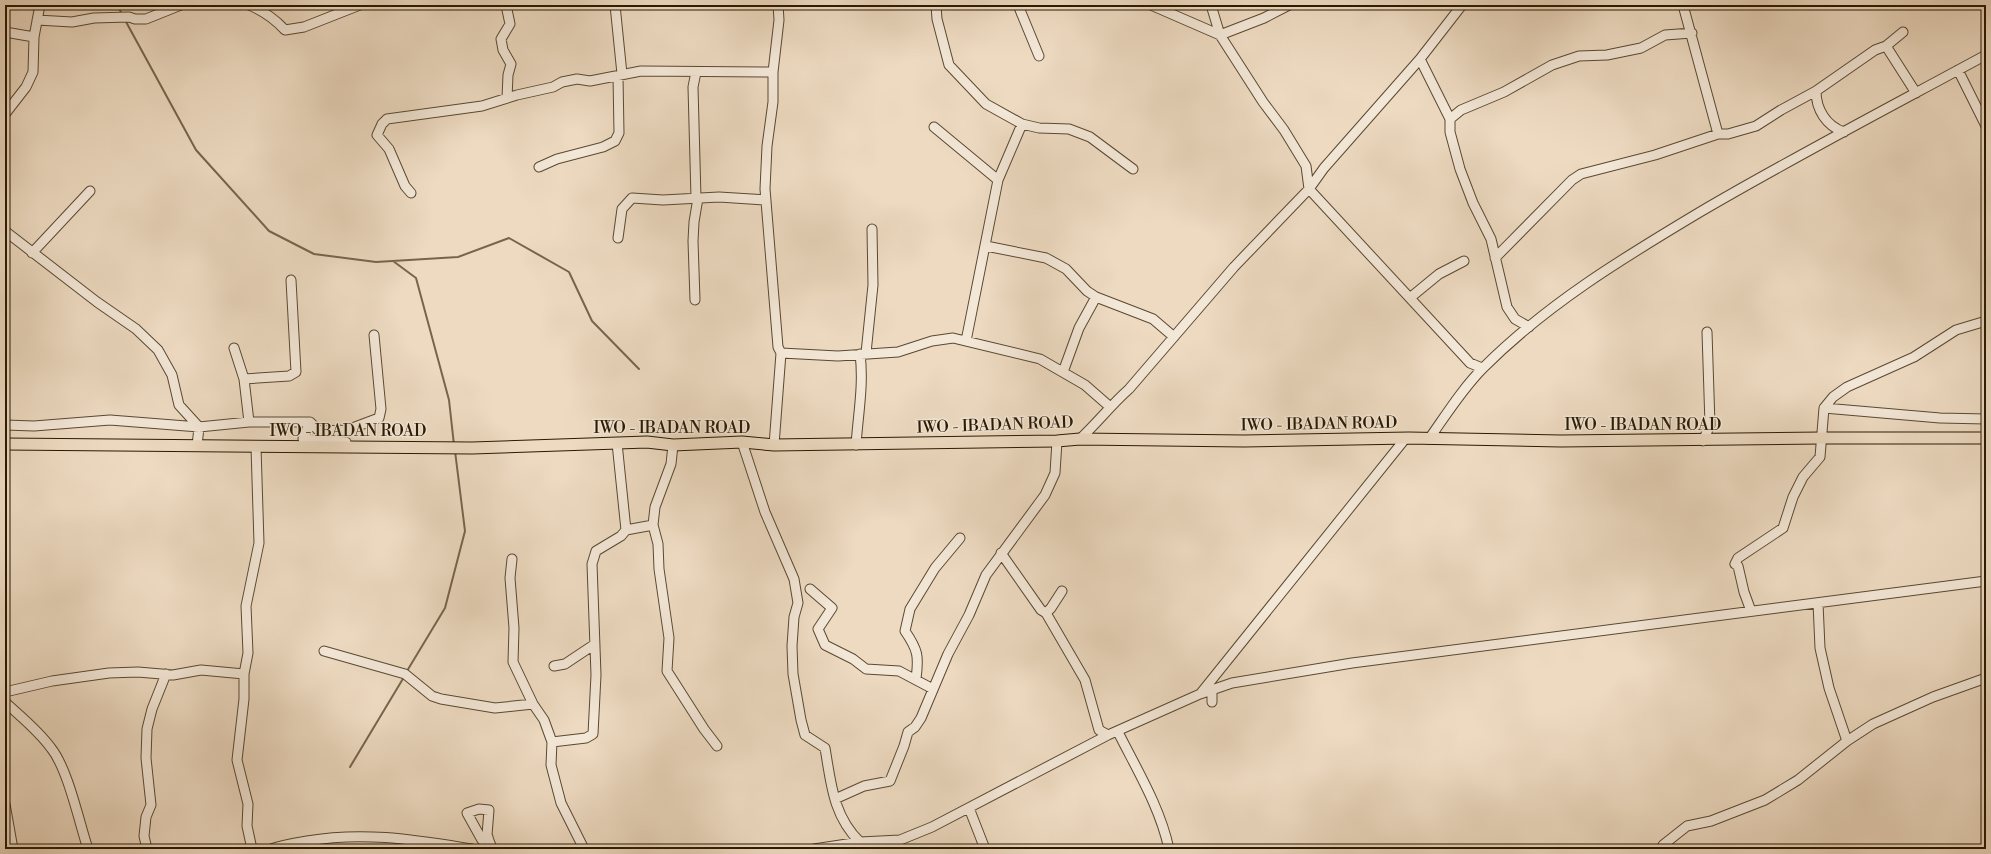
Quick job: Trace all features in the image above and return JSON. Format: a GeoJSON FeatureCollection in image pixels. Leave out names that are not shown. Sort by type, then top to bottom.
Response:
{"type":"FeatureCollection","features":[{"type":"Feature","properties":{"kind":"main road","name":"IWO - IBADAN ROAD"},"geometry":{"type":"LineString","coordinates":[[5,444],[472,448],[647,442],[672,445],[742,442],[774,446],[1057,442],[1080,439],[1244,441],[1429,439],[1703,441],[1821,438],[1986,438]]}},
{"type":"Feature","properties":{"kind":"street"},"geometry":{"type":"LineString","coordinates":[[5,114],[26,88],[33,72],[34,37],[40,5]]}},
{"type":"Feature","properties":{"kind":"street"},"geometry":{"type":"LineString","coordinates":[[37,20],[72,22],[94,18],[129,17],[135,19],[146,19],[181,5]]}},
{"type":"Feature","properties":{"kind":"street"},"geometry":{"type":"LineString","coordinates":[[249,5],[263,10],[276,20],[285,30],[304,27],[360,5]]}},
{"type":"Feature","properties":{"kind":"street"},"geometry":{"type":"LineString","coordinates":[[506,5],[510,24],[501,39],[503,50],[511,64],[508,75],[507,98]]}},
{"type":"Feature","properties":{"kind":"street"},"geometry":{"type":"LineString","coordinates":[[539,167],[556,159],[603,147],[615,141],[619,133],[620,75],[615,5]]}},
{"type":"Feature","properties":{"kind":"street"},"geometry":{"type":"LineString","coordinates":[[774,446],[781,353],[778,348],[766,200],[767,146],[773,102],[773,72],[779,20],[778,5]]}},
{"type":"Feature","properties":{"kind":"street"},"geometry":{"type":"LineString","coordinates":[[936,5],[937,19],[949,65],[986,104],[1022,124],[1039,128],[1068,129],[1090,137],[1133,169]]}},
{"type":"Feature","properties":{"kind":"street"},"geometry":{"type":"LineString","coordinates":[[1018,5],[1039,56]]}},
{"type":"Feature","properties":{"kind":"street"},"geometry":{"type":"LineString","coordinates":[[1151,5],[1220,35],[1264,18],[1290,5]]}},
{"type":"Feature","properties":{"kind":"street"},"geometry":{"type":"LineString","coordinates":[[1211,5],[1220,35],[1263,102],[1284,130],[1306,166],[1309,189],[1411,297],[1470,363],[1482,368]]}},
{"type":"Feature","properties":{"kind":"street"},"geometry":{"type":"LineString","coordinates":[[1080,439],[1102,418],[1110,406],[1129,389],[1234,267],[1309,189],[1324,168],[1420,59],[1462,5]]}},
{"type":"Feature","properties":{"kind":"street"},"geometry":{"type":"LineString","coordinates":[[1683,5],[1692,33],[1718,134]]}},
{"type":"Feature","properties":{"kind":"street"},"geometry":{"type":"LineString","coordinates":[[5,32],[34,37]]}},
{"type":"Feature","properties":{"kind":"street"},"geometry":{"type":"LineString","coordinates":[[1495,258],[1572,180],[1581,174],[1656,155],[1718,134],[1734,132],[1756,126],[1781,110],[1816,91],[1876,50],[1886,46],[1903,32]]}},
{"type":"Feature","properties":{"kind":"street"},"geometry":{"type":"LineString","coordinates":[[1450,119],[1461,110],[1504,92],[1552,65],[1579,56],[1607,55],[1641,48],[1665,36],[1692,33]]}},
{"type":"Feature","properties":{"kind":"street"},"geometry":{"type":"LineString","coordinates":[[1886,46],[1916,93]]}},
{"type":"Feature","properties":{"kind":"street"},"geometry":{"type":"LineString","coordinates":[[1429,439],[1482,368],[1529,327],[1592,278],[1630,254],[1844,132],[1986,55]]}},
{"type":"Feature","properties":{"kind":"street"},"geometry":{"type":"LineString","coordinates":[[1420,59],[1450,119],[1450,132],[1460,169],[1473,203],[1491,239],[1507,306],[1515,320],[1529,327]]}},
{"type":"Feature","properties":{"kind":"street"},"geometry":{"type":"LineString","coordinates":[[1958,70],[1986,126]]}},
{"type":"Feature","properties":{"kind":"street"},"geometry":{"type":"LineString","coordinates":[[412,192],[404,186],[389,150],[377,135],[384,121],[391,118],[482,106],[507,98],[553,87],[562,82],[577,79],[590,81],[641,71],[773,72]]}},
{"type":"Feature","properties":{"kind":"street"},"geometry":{"type":"LineString","coordinates":[[695,300],[693,241],[697,198],[693,87],[696,72]]}},
{"type":"Feature","properties":{"kind":"street"},"geometry":{"type":"LineString","coordinates":[[1816,91],[1816,103],[1825,118],[1837,130],[1844,132]]}},
{"type":"Feature","properties":{"kind":"street"},"geometry":{"type":"LineString","coordinates":[[966,341],[998,180],[1022,124]]}},
{"type":"Feature","properties":{"kind":"street"},"geometry":{"type":"LineString","coordinates":[[934,127],[998,180]]}},
{"type":"Feature","properties":{"kind":"street"},"geometry":{"type":"LineString","coordinates":[[32,253],[90,191]]}},
{"type":"Feature","properties":{"kind":"street"},"geometry":{"type":"LineString","coordinates":[[618,238],[622,209],[632,198],[663,200],[697,198],[766,200]]}},
{"type":"Feature","properties":{"kind":"street"},"geometry":{"type":"LineString","coordinates":[[856,445],[859,394],[863,374],[863,354],[873,285],[872,229]]}},
{"type":"Feature","properties":{"kind":"street"},"geometry":{"type":"LineString","coordinates":[[5,231],[32,253],[136,329],[158,350],[172,375],[179,405],[199,427],[197,446]]}},
{"type":"Feature","properties":{"kind":"street"},"geometry":{"type":"LineString","coordinates":[[986,246],[1046,258],[1066,269],[1086,291],[1096,297],[1153,319],[1174,337]]}},
{"type":"Feature","properties":{"kind":"street"},"geometry":{"type":"LineString","coordinates":[[1411,297],[1439,274],[1464,261]]}},
{"type":"Feature","properties":{"kind":"street"},"geometry":{"type":"LineString","coordinates":[[244,379],[289,376],[296,372],[290,280]]}},
{"type":"Feature","properties":{"kind":"street"},"geometry":{"type":"LineString","coordinates":[[1063,372],[1079,328],[1096,297]]}},
{"type":"Feature","properties":{"kind":"street"},"geometry":{"type":"LineString","coordinates":[[1751,611],[1744,592],[1738,566],[1735,564],[1738,558],[1783,528],[1793,497],[1803,477],[1820,457],[1824,408],[1833,397],[1847,387],[1914,357],[1956,330],[1986,321]]}},
{"type":"Feature","properties":{"kind":"street"},"geometry":{"type":"LineString","coordinates":[[1703,441],[1710,425],[1707,332]]}},
{"type":"Feature","properties":{"kind":"street"},"geometry":{"type":"LineString","coordinates":[[5,425],[34,426],[110,420],[199,427],[249,422],[310,422],[319,431],[347,430],[379,418],[381,409],[374,335]]}},
{"type":"Feature","properties":{"kind":"street"},"geometry":{"type":"LineString","coordinates":[[781,353],[838,356],[898,352],[932,341],[953,338],[1040,359],[1085,385],[1110,406]]}},
{"type":"Feature","properties":{"kind":"street"},"geometry":{"type":"LineString","coordinates":[[234,348],[244,379],[249,422]]}},
{"type":"Feature","properties":{"kind":"street"},"geometry":{"type":"LineString","coordinates":[[1824,408],[1940,418],[1986,419]]}},
{"type":"Feature","properties":{"kind":"street"},"geometry":{"type":"LineString","coordinates":[[310,422],[303,440],[439,447]]}},
{"type":"Feature","properties":{"kind":"street"},"geometry":{"type":"LineString","coordinates":[[1200,694],[1405,439]]}},
{"type":"Feature","properties":{"kind":"street"},"geometry":{"type":"LineString","coordinates":[[742,442],[765,512],[794,579],[798,603],[794,617],[793,660],[801,720],[805,735],[825,748],[829,780],[840,815],[850,832],[860,842]]}},
{"type":"Feature","properties":{"kind":"street"},"geometry":{"type":"LineString","coordinates":[[835,799],[864,786],[890,781],[908,732],[915,727],[921,718],[948,654],[969,615],[986,575],[1045,495],[1055,473],[1057,442]]}},
{"type":"Feature","properties":{"kind":"street"},"geometry":{"type":"LineString","coordinates":[[617,443],[626,530]]}},
{"type":"Feature","properties":{"kind":"street"},"geometry":{"type":"LineString","coordinates":[[672,445],[671,464],[655,507],[654,525],[658,544],[659,569],[669,638],[667,672],[704,729],[717,746]]}},
{"type":"Feature","properties":{"kind":"street"},"geometry":{"type":"LineString","coordinates":[[252,849],[247,826],[248,804],[237,760],[244,699],[244,674],[248,654],[246,606],[259,543],[256,447]]}},
{"type":"Feature","properties":{"kind":"street"},"geometry":{"type":"LineString","coordinates":[[552,742],[586,738],[593,734],[596,676],[592,564],[596,551],[621,536],[626,530],[654,525]]}},
{"type":"Feature","properties":{"kind":"street"},"geometry":{"type":"LineString","coordinates":[[916,679],[919,659],[915,646],[905,631],[910,609],[935,568],[960,538]]}},
{"type":"Feature","properties":{"kind":"street"},"geometry":{"type":"LineString","coordinates":[[1001,554],[1041,610],[1046,612],[1085,680],[1099,730],[1108,735]]}},
{"type":"Feature","properties":{"kind":"street"},"geometry":{"type":"LineString","coordinates":[[512,559],[510,578],[514,628],[513,662],[533,704],[544,720],[552,742],[551,765],[561,803],[584,849]]}},
{"type":"Feature","properties":{"kind":"street"},"geometry":{"type":"LineString","coordinates":[[814,849],[860,842],[900,840],[932,827],[1108,735],[1118,732],[1200,694],[1232,683],[1352,663],[1986,581]]}},
{"type":"Feature","properties":{"kind":"street"},"geometry":{"type":"LineString","coordinates":[[810,588],[832,608],[818,628],[826,645],[853,659],[866,669],[899,671],[934,689]]}},
{"type":"Feature","properties":{"kind":"street"},"geometry":{"type":"LineString","coordinates":[[1046,612],[1051,608],[1062,591]]}},
{"type":"Feature","properties":{"kind":"street"},"geometry":{"type":"LineString","coordinates":[[1818,603],[1820,648],[1829,688],[1847,741]]}},
{"type":"Feature","properties":{"kind":"street"},"geometry":{"type":"LineString","coordinates":[[554,666],[564,664],[594,644]]}},
{"type":"Feature","properties":{"kind":"street"},"geometry":{"type":"LineString","coordinates":[[324,651],[405,674],[432,696],[441,699],[495,708],[533,704]]}},
{"type":"Feature","properties":{"kind":"street"},"geometry":{"type":"LineString","coordinates":[[5,692],[52,681],[109,673],[173,675],[202,670],[244,674]]}},
{"type":"Feature","properties":{"kind":"street"},"geometry":{"type":"LineString","coordinates":[[147,849],[144,836],[146,817],[152,805],[146,758],[147,729],[152,709],[166,674]]}},
{"type":"Feature","properties":{"kind":"street"},"geometry":{"type":"LineString","coordinates":[[1663,845],[1687,826],[1711,821],[1765,800],[1798,780],[1847,741],[1873,724],[1904,709],[1986,678]]}},
{"type":"Feature","properties":{"kind":"street"},"geometry":{"type":"LineString","coordinates":[[1212,690],[1212,702]]}},
{"type":"Feature","properties":{"kind":"street"},"geometry":{"type":"LineString","coordinates":[[5,702],[39,733],[52,749],[62,768],[88,849]]}},
{"type":"Feature","properties":{"kind":"street"},"geometry":{"type":"LineString","coordinates":[[1118,732],[1157,811],[1165,831],[1169,849]]}},
{"type":"Feature","properties":{"kind":"street"},"geometry":{"type":"LineString","coordinates":[[5,804],[13,849]]}},
{"type":"Feature","properties":{"kind":"street"},"geometry":{"type":"LineString","coordinates":[[969,808],[985,849]]}},
{"type":"Feature","properties":{"kind":"street"},"geometry":{"type":"LineString","coordinates":[[272,849],[328,838],[363,835],[415,840],[472,849]]}},
{"type":"Feature","properties":{"kind":"street"},"geometry":{"type":"LineString","coordinates":[[488,837],[490,846],[494,849]]}},
{"type":"Feature","properties":{"kind":"street"},"geometry":{"type":"LineString","coordinates":[[900,840],[904,849]]}},
{"type":"Feature","properties":{"kind":"waterway"},"geometry":{"type":"LineString","coordinates":[[117,5],[122,14]]}},
{"type":"Feature","properties":{"kind":"waterway"},"geometry":{"type":"LineString","coordinates":[[125,20],[196,150],[269,231],[314,254],[376,262],[458,257],[509,238],[569,272],[592,321],[639,369]]}},
{"type":"Feature","properties":{"kind":"waterway"},"geometry":{"type":"LineString","coordinates":[[393,261],[416,278],[449,400],[454,445]]}},
{"type":"Feature","properties":{"kind":"waterway"},"geometry":{"type":"LineString","coordinates":[[407,671],[445,608],[465,531],[455,451]]}},
{"type":"Feature","properties":{"kind":"waterway"},"geometry":{"type":"LineString","coordinates":[[350,767],[404,677]]}}]}
